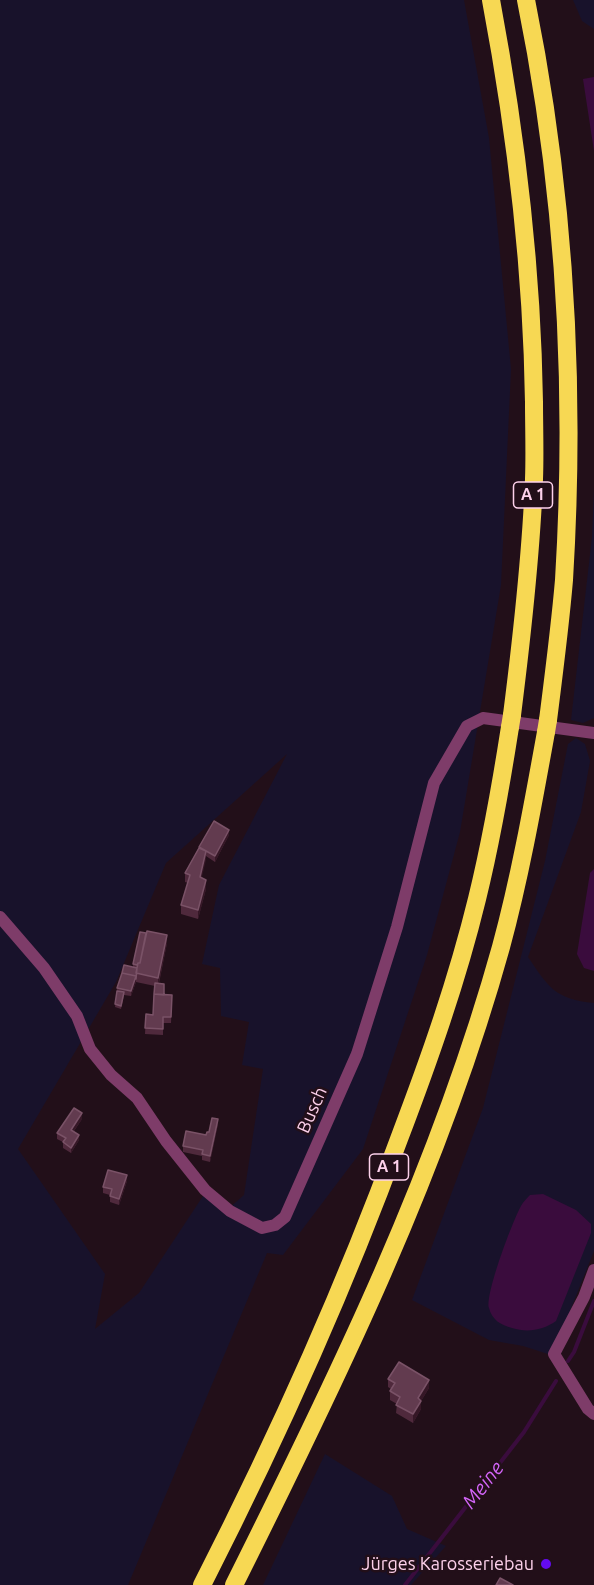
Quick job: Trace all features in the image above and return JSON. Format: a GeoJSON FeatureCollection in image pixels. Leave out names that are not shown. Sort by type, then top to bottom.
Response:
{"type":"FeatureCollection","features":[{"type":"Feature","properties":{"kind":"highway","name":"A 1"},"geometry":{"type":"LineString","coordinates":[[202,1585],[275,1439],[369,1220],[427,1067],[477,900],[493,831],[511,721],[527,591],[533,500],[533,363],[529,274],[520,183],[491,0]]}},
{"type":"Feature","properties":{"kind":"highway","name":"A 1"},"geometry":{"type":"LineString","coordinates":[[234,1585],[319,1412],[377,1287],[418,1189],[452,1101],[501,946],[527,836],[547,726],[564,581],[568,470],[568,357],[555,173],[526,0]]}},
{"type":"Feature","properties":{"kind":"street","name":"Busch"},"geometry":{"type":"LineString","coordinates":[[0,917],[50,978],[76,1016],[90,1049],[111,1075],[137,1098],[166,1141],[205,1190],[247,1222],[262,1228],[275,1225],[285,1217],[357,1054],[397,927],[434,783],[466,726],[483,718],[594,733]]}},
{"type":"Feature","properties":{"kind":"street"},"geometry":{"type":"LineString","coordinates":[[594,1270],[584,1297],[554,1354],[588,1409],[594,1414]]}},
{"type":"Feature","properties":{"kind":"shaded area"},"geometry":{"type":"Polygon","coordinates":[[[0,0],[464,0],[489,138],[511,369],[501,585],[460,832],[427,955],[363,1149],[283,1255],[267,1253],[128,1585],[0,1585],[0,0]],[[287,754],[166,863],[116,982],[18,1149],[105,1274],[95,1329],[139,1293],[207,1190],[228,1209],[244,1195],[263,1069],[242,1065],[249,1022],[221,1016],[220,968],[202,964],[219,885],[287,754]]]}},
{"type":"Feature","properties":{"kind":"shaded area"},"geometry":{"type":"Polygon","coordinates":[[[573,0],[594,0],[594,29],[582,21],[573,0]]]}},
{"type":"Feature","properties":{"kind":"shaded area"},"geometry":{"type":"Polygon","coordinates":[[[594,77],[594,151],[583,79],[594,77]]]}},
{"type":"Feature","properties":{"kind":"shaded area"},"geometry":{"type":"Polygon","coordinates":[[[594,489],[594,718],[583,723],[571,720],[592,537],[594,489]]]}},
{"type":"Feature","properties":{"kind":"shaded area"},"geometry":{"type":"Polygon","coordinates":[[[576,738],[585,744],[590,761],[581,812],[528,957],[554,990],[570,998],[594,1003],[594,1251],[558,1341],[548,1354],[523,1346],[489,1340],[412,1300],[483,1108],[545,861],[568,744],[576,738]]]}},
{"type":"Feature","properties":{"kind":"shaded area"},"geometry":{"type":"Polygon","coordinates":[[[594,869],[594,971],[584,968],[577,954],[590,873],[594,869]]]}},
{"type":"Feature","properties":{"kind":"shaded area"},"geometry":{"type":"Polygon","coordinates":[[[543,1194],[576,1210],[591,1224],[591,1233],[556,1321],[535,1330],[518,1330],[497,1321],[490,1312],[491,1288],[500,1257],[521,1206],[530,1195],[543,1194]]]}},
{"type":"Feature","properties":{"kind":"shaded area"},"geometry":{"type":"Polygon","coordinates":[[[325,1454],[392,1496],[407,1529],[446,1546],[411,1585],[263,1585],[325,1454]]]}},
{"type":"Feature","properties":{"kind":"building"},"geometry":{"type":"Polygon","coordinates":[[[214,821],[229,830],[215,856],[199,847],[214,821]]]}},
{"type":"Feature","properties":{"kind":"building"},"geometry":{"type":"Polygon","coordinates":[[[199,848],[206,851],[200,877],[206,880],[198,910],[181,905],[190,875],[185,873],[199,848]]]}},
{"type":"Feature","properties":{"kind":"building"},"geometry":{"type":"Polygon","coordinates":[[[147,931],[167,935],[158,978],[136,973],[147,931]]]}},
{"type":"Feature","properties":{"kind":"building"},"geometry":{"type":"Polygon","coordinates":[[[140,932],[146,933],[140,963],[137,965],[133,964],[140,932]]]}},
{"type":"Feature","properties":{"kind":"building"},"geometry":{"type":"Polygon","coordinates":[[[124,965],[137,968],[136,979],[136,976],[122,973],[124,965]]]}},
{"type":"Feature","properties":{"kind":"building"},"geometry":{"type":"Polygon","coordinates":[[[122,973],[136,976],[131,991],[117,988],[122,973]]]}},
{"type":"Feature","properties":{"kind":"building"},"geometry":{"type":"Polygon","coordinates":[[[155,983],[164,984],[164,995],[154,994],[155,983]]]}},
{"type":"Feature","properties":{"kind":"building"},"geometry":{"type":"Polygon","coordinates":[[[117,991],[124,992],[121,1006],[115,1004],[117,991]]]}},
{"type":"Feature","properties":{"kind":"building"},"geometry":{"type":"Polygon","coordinates":[[[154,994],[172,995],[171,1017],[163,1017],[163,1029],[145,1028],[146,1014],[153,1015],[154,994]]]}},
{"type":"Feature","properties":{"kind":"building"},"geometry":{"type":"Polygon","coordinates":[[[74,1108],[82,1113],[71,1130],[79,1135],[71,1148],[63,1142],[66,1138],[57,1133],[74,1108]]]}},
{"type":"Feature","properties":{"kind":"building"},"geometry":{"type":"Polygon","coordinates":[[[212,1118],[218,1119],[210,1156],[202,1154],[203,1150],[183,1146],[186,1131],[206,1135],[209,1132],[212,1118]]]}},
{"type":"Feature","properties":{"kind":"building"},"geometry":{"type":"Polygon","coordinates":[[[108,1170],[127,1175],[119,1199],[110,1196],[112,1189],[103,1187],[108,1170]]]}},
{"type":"Feature","properties":{"kind":"building"},"geometry":{"type":"Polygon","coordinates":[[[399,1362],[429,1380],[418,1398],[421,1401],[413,1414],[396,1405],[400,1397],[390,1391],[395,1383],[388,1379],[399,1362]]]}},
{"type":"Feature","properties":{"kind":"building"},"geometry":{"type":"Polygon","coordinates":[[[500,1578],[513,1585],[496,1585],[500,1578]]]}},
{"type":"Feature","properties":{"kind":"waterway","name":"Meine"},"geometry":{"type":"LineString","coordinates":[[568,1361],[574,1352],[594,1301]]}},
{"type":"Feature","properties":{"kind":"waterway","name":"Meine"},"geometry":{"type":"LineString","coordinates":[[405,1585],[524,1432],[556,1381]]}},
{"type":"Feature","properties":{"kind":"place","name":"Jürges Karosseriebau"},"geometry":{"type":"Point","coordinates":[546,1564]}}]}
